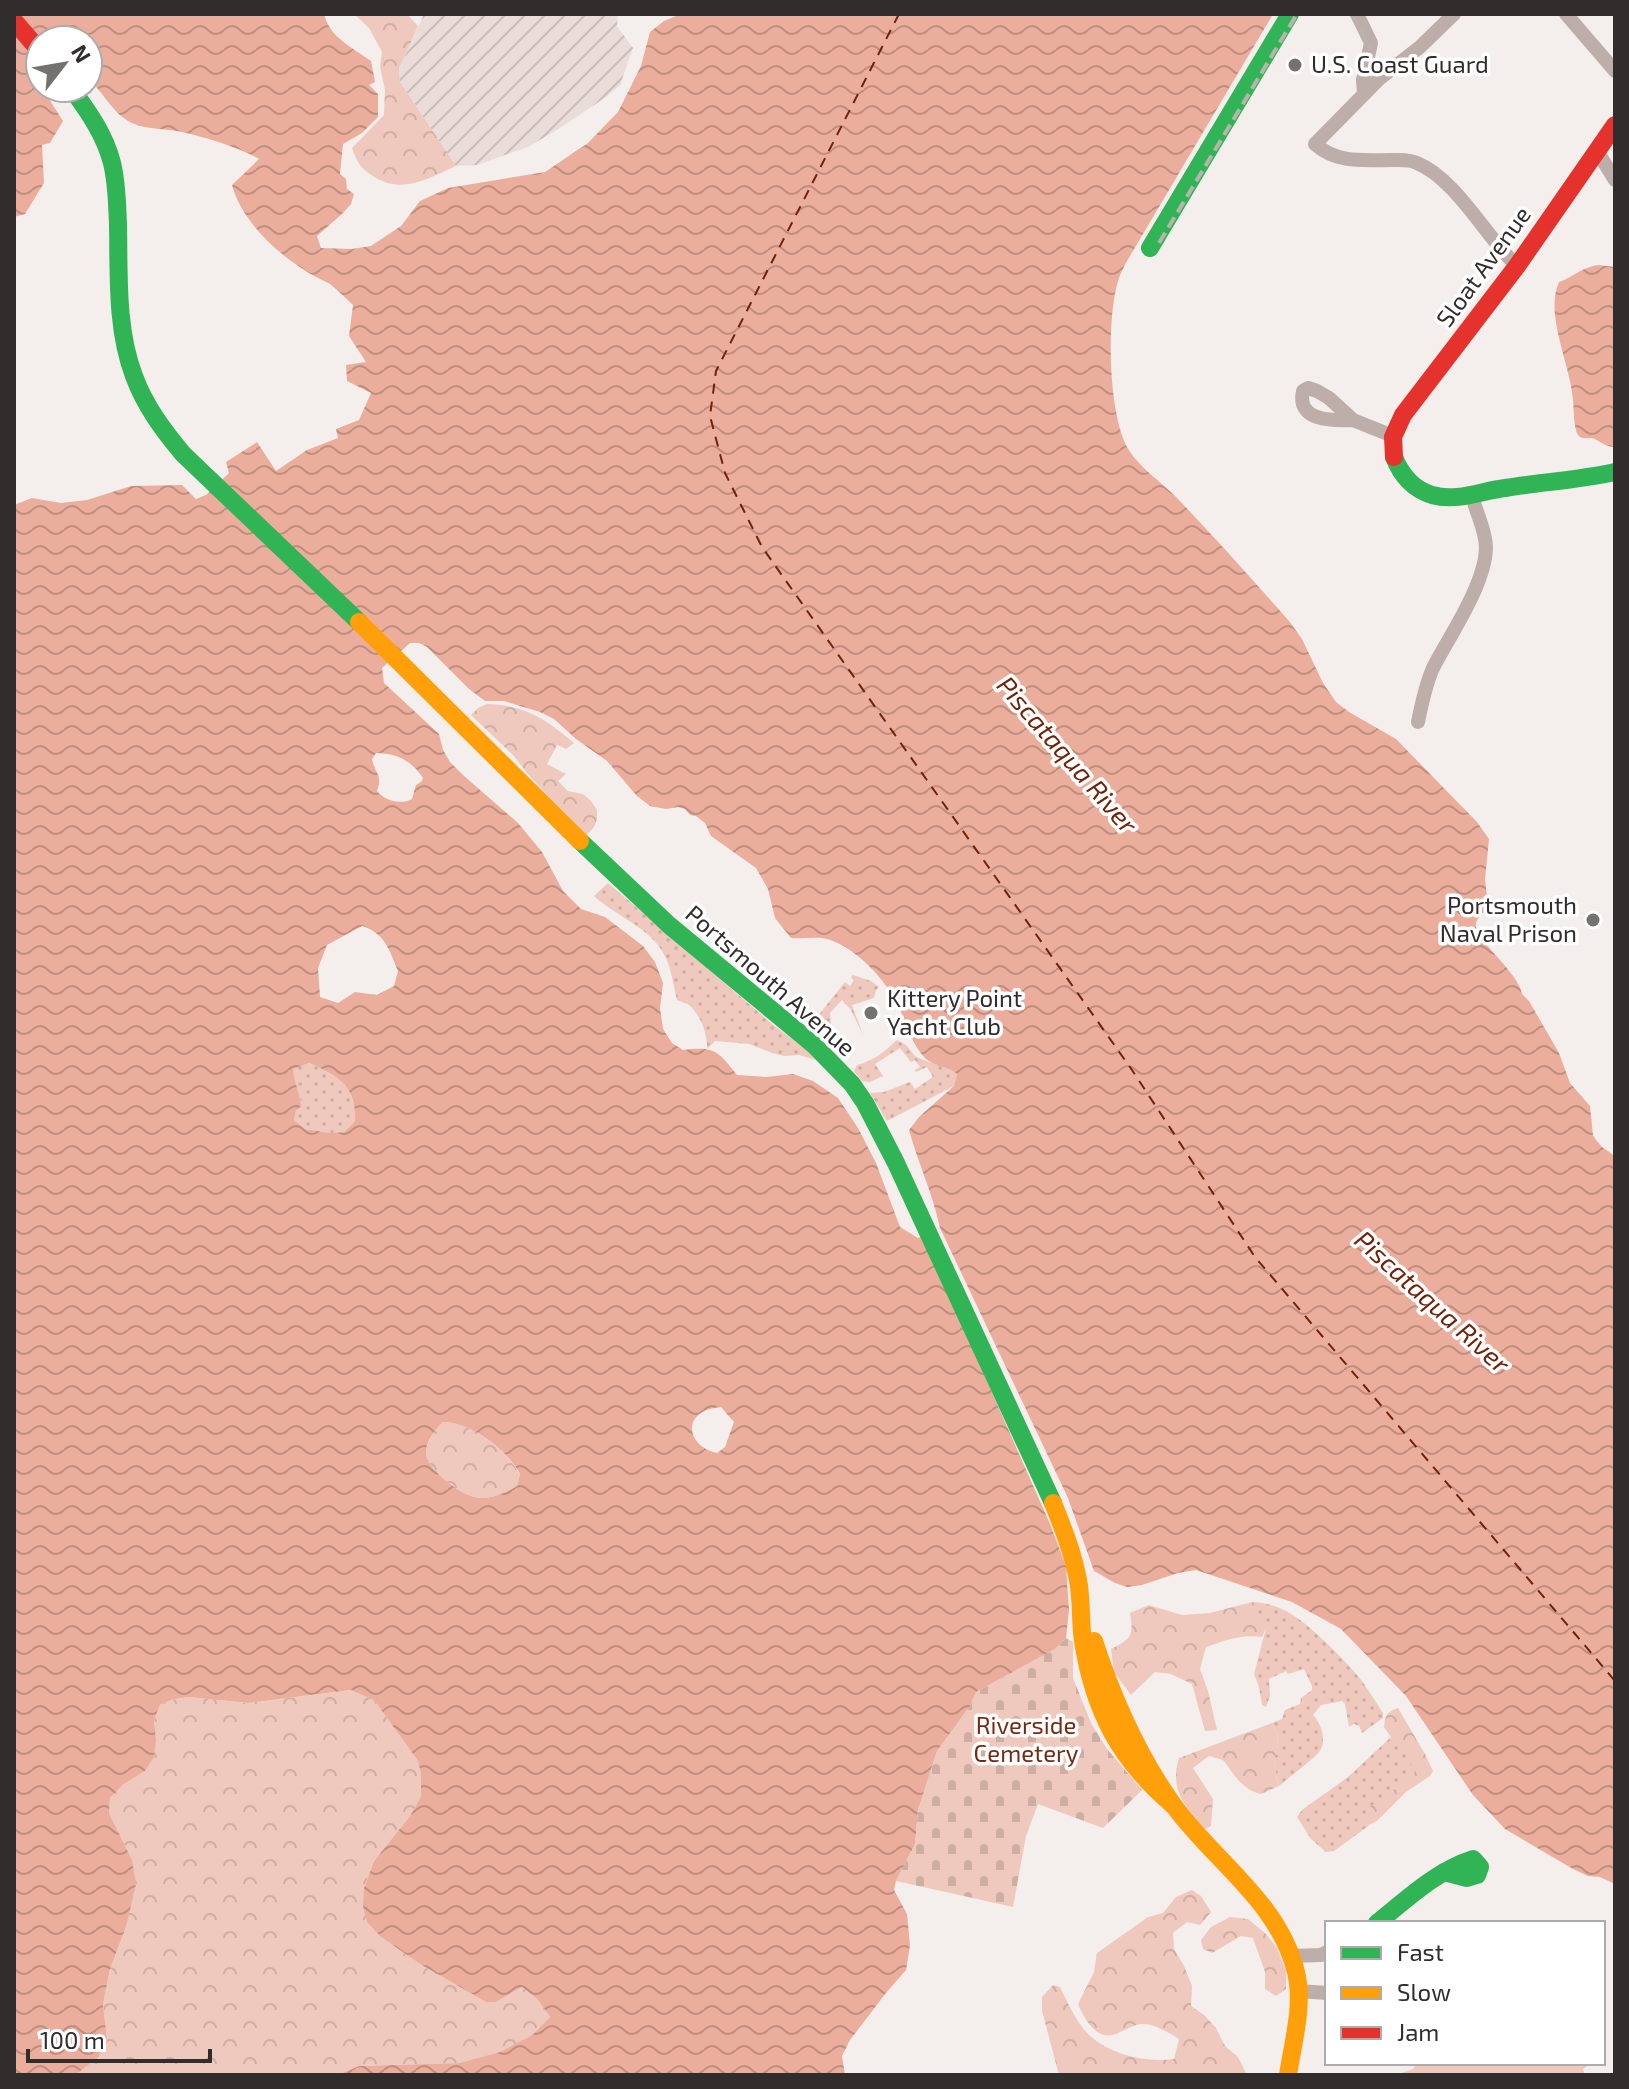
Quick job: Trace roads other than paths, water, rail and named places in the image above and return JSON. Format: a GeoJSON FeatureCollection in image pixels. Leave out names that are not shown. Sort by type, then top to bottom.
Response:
{"type":"FeatureCollection","features":[{"type":"Feature","properties":{"kind":"main road"},"geometry":{"type":"LineString","coordinates":[[1150,248],[1290,14]]}},
{"type":"Feature","properties":{"kind":"main road","name":"Portsmouth Avenue"},"geometry":{"type":"LineString","coordinates":[[81,104],[105,140],[113,165],[121,328],[134,381],[161,428],[183,454],[403,664],[609,870],[669,925],[814,1045],[857,1092],[896,1163],[1046,1486],[1070,1546],[1082,1603],[1106,1676],[1144,1759],[1174,1806],[1264,1908],[1291,1956],[1298,1991],[1288,2075]]}},
{"type":"Feature","properties":{"kind":"main road","name":"Sloat Avenue"},"geometry":{"type":"LineString","coordinates":[[1393,436],[1403,415],[1517,266],[1615,125]]}},
{"type":"Feature","properties":{"kind":"main road"},"geometry":{"type":"LineString","coordinates":[[1393,436],[1393,452],[1402,475],[1418,488],[1437,496],[1587,479],[1615,472]]}},
{"type":"Feature","properties":{"kind":"main road"},"geometry":{"type":"LineString","coordinates":[[1380,1921],[1444,1872]]}},
{"type":"Feature","properties":{"kind":"street"},"geometry":{"type":"LineString","coordinates":[[1357,14],[1371,43],[1363,80],[1364,94]]}},
{"type":"Feature","properties":{"kind":"street"},"geometry":{"type":"LineString","coordinates":[[1454,14],[1420,47],[1379,79],[1315,144],[1336,158],[1405,160],[1420,164],[1457,195],[1501,251],[1517,266]]}},
{"type":"Feature","properties":{"kind":"street"},"geometry":{"type":"LineString","coordinates":[[1566,14],[1615,71]]}},
{"type":"Feature","properties":{"kind":"street"},"geometry":{"type":"LineString","coordinates":[[1597,151],[1615,180]]}},
{"type":"Feature","properties":{"kind":"street"},"geometry":{"type":"LineString","coordinates":[[1353,420],[1393,436]]}},
{"type":"Feature","properties":{"kind":"street"},"geometry":{"type":"LineString","coordinates":[[1418,722],[1423,692],[1458,625],[1483,562],[1485,540],[1472,494]]}},
{"type":"Feature","properties":{"kind":"street"},"geometry":{"type":"LineString","coordinates":[[1291,1956],[1325,1953]]}},
{"type":"Feature","properties":{"kind":"street"},"geometry":{"type":"LineString","coordinates":[[1298,1991],[1325,1993]]}},
{"type":"Feature","properties":{"kind":"water","name":"Piscataqua River"},"geometry":{"type":"Polygon","coordinates":[[[14,14],[324,14],[336,36],[371,61],[375,82],[369,85],[378,94],[378,117],[362,133],[343,144],[340,174],[346,179],[347,189],[354,194],[351,204],[317,236],[321,248],[352,249],[371,246],[401,226],[420,201],[448,188],[545,172],[588,143],[618,112],[641,66],[650,32],[664,21],[681,14],[1273,14],[1120,276],[1112,315],[1111,339],[1116,411],[1132,455],[1192,514],[1289,621],[1336,702],[1396,739],[1477,822],[1489,839],[1485,879],[1488,907],[1476,923],[1477,929],[1519,985],[1559,1053],[1570,1083],[1590,1106],[1596,1140],[1615,1156],[1615,1884],[1573,1869],[1505,1829],[1473,1795],[1406,1696],[1341,1629],[1292,1602],[1196,1570],[1127,1587],[1094,1571],[1068,1596],[1066,1638],[1055,1649],[976,1692],[970,1706],[937,1751],[918,1810],[915,1844],[894,1890],[907,1914],[910,1945],[906,1970],[850,2040],[842,2056],[845,2075],[337,2075],[359,2066],[459,2063],[500,2052],[532,2035],[550,2017],[537,1999],[522,1987],[496,2002],[486,2002],[420,1964],[381,1937],[367,1922],[363,1906],[364,1888],[374,1861],[410,1816],[421,1796],[421,1775],[418,1761],[374,1700],[351,1690],[248,1703],[187,1697],[160,1705],[154,1720],[154,1757],[145,1771],[124,1784],[110,1798],[109,1813],[132,1860],[136,1884],[126,1927],[110,1969],[103,2004],[107,2039],[99,2057],[75,2075],[14,2075],[14,505],[32,498],[61,503],[87,500],[131,486],[182,485],[196,499],[206,495],[229,473],[226,462],[257,442],[276,471],[307,450],[338,438],[336,429],[359,420],[371,393],[347,381],[346,365],[366,362],[349,336],[353,305],[330,284],[292,262],[270,243],[251,222],[236,198],[232,185],[259,159],[211,140],[143,127],[125,119],[104,96],[104,24],[24,24],[24,104],[52,104],[63,121],[50,143],[42,145],[44,183],[25,214],[14,217],[14,14]],[[410,643],[382,668],[384,683],[439,734],[450,762],[518,823],[542,852],[563,891],[581,909],[605,917],[643,946],[655,962],[663,983],[660,1008],[663,1029],[672,1043],[683,1050],[715,1052],[737,1075],[766,1077],[793,1074],[813,1081],[838,1098],[876,1163],[900,1227],[918,1238],[940,1228],[909,1130],[954,1086],[957,1074],[924,1057],[893,996],[867,964],[834,941],[791,938],[775,918],[768,889],[756,868],[711,836],[705,823],[685,809],[650,806],[637,796],[607,761],[554,719],[504,701],[485,701],[419,643],[410,643]],[[376,753],[372,759],[379,777],[377,791],[389,800],[412,799],[416,785],[423,778],[403,759],[376,753]],[[362,926],[327,945],[318,968],[320,997],[338,1003],[355,992],[377,995],[394,986],[398,971],[382,938],[370,929],[362,926]],[[309,1063],[293,1069],[301,1106],[294,1120],[305,1129],[344,1132],[355,1121],[349,1091],[337,1078],[309,1063]],[[721,1407],[699,1414],[692,1428],[698,1443],[717,1453],[725,1447],[734,1422],[721,1407]],[[443,1422],[429,1441],[426,1454],[433,1468],[448,1483],[466,1494],[482,1498],[496,1496],[517,1486],[520,1474],[498,1447],[466,1427],[443,1422]]]}},
{"type":"Feature","properties":{"kind":"water"},"geometry":{"type":"Polygon","coordinates":[[[1588,267],[1615,267],[1615,447],[1592,438],[1581,438],[1578,434],[1571,386],[1556,324],[1555,295],[1559,282],[1588,267]]]}},
{"type":"Feature","properties":{"kind":"railway"},"geometry":{"type":"LineString","coordinates":[[1159,243],[1297,14]]}},
{"type":"Feature","properties":{"kind":"railway"},"geometry":{"type":"LineString","coordinates":[[1351,14],[1372,49]]}},
{"type":"Feature","properties":{"kind":"place","name":"U.S. Coast Guard"},"geometry":{"type":"Point","coordinates":[1295,65]}},
{"type":"Feature","properties":{"kind":"place","name":"Portsmouth Naval Prison"},"geometry":{"type":"Point","coordinates":[1593,920]}},
{"type":"Feature","properties":{"kind":"place","name":"Kittery Point Yacht Club"},"geometry":{"type":"Point","coordinates":[871,1013]}},
{"type":"Feature","properties":{"kind":"park label","name":"Riverside Cemetery"},"geometry":{"type":"Point","coordinates":[1026,1740]}}]}
